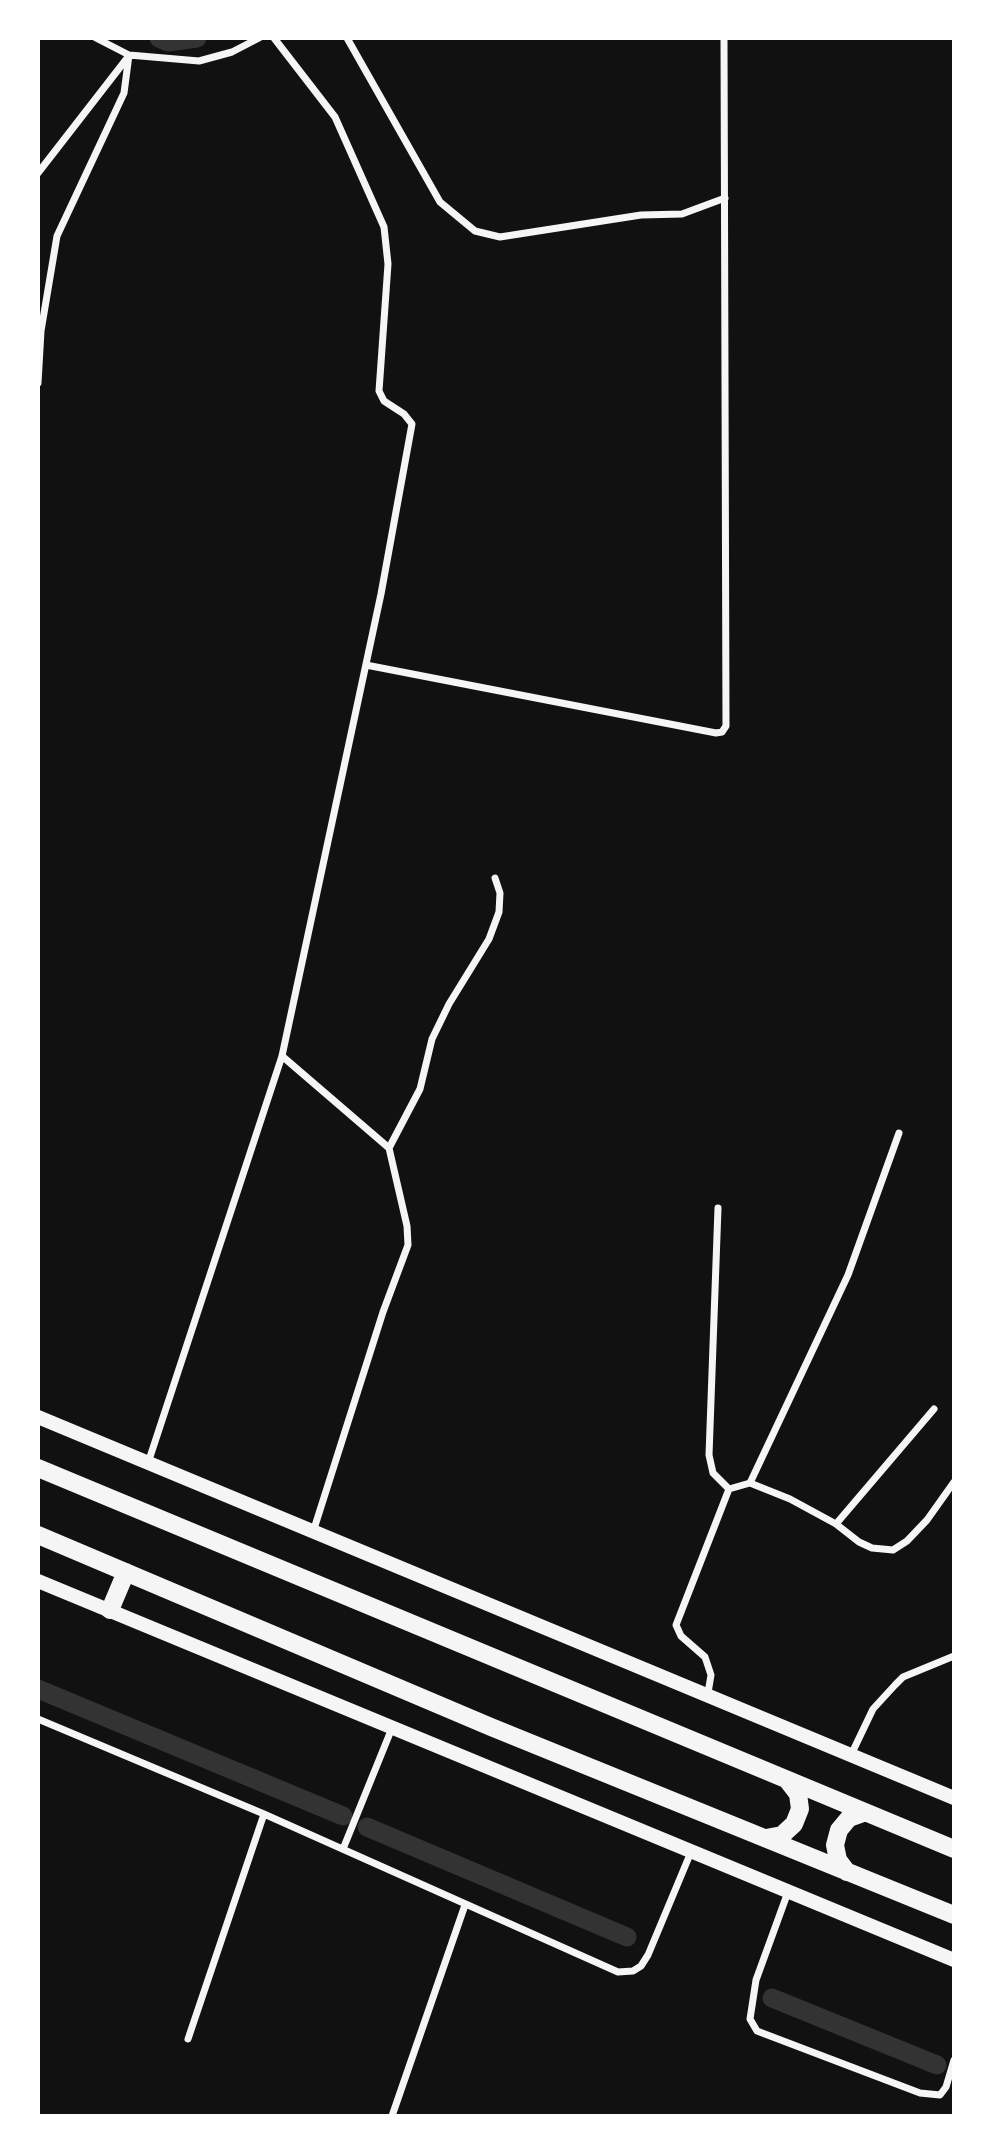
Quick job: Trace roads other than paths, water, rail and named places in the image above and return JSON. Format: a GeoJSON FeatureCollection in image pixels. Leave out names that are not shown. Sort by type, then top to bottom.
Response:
{"type":"FeatureCollection","features":[{"type":"Feature","properties":{"kind":"highway"},"geometry":{"type":"LineString","coordinates":[[38,1468],[954,1849]]}},
{"type":"Feature","properties":{"kind":"highway"},"geometry":{"type":"LineString","coordinates":[[38,1535],[478,1721],[954,1915]]}},
{"type":"Feature","properties":{"kind":"highway"},"geometry":{"type":"LineString","coordinates":[[110,1611],[126,1572]]}},
{"type":"Feature","properties":{"kind":"highway"},"geometry":{"type":"LineString","coordinates":[[766,1838],[782,1835],[794,1825],[800,1809],[797,1794],[788,1781]]}},
{"type":"Feature","properties":{"kind":"highway"},"geometry":{"type":"LineString","coordinates":[[847,1872],[838,1860],[835,1844],[839,1830],[849,1818],[863,1813]]}},
{"type":"Feature","properties":{"kind":"main road"},"geometry":{"type":"LineString","coordinates":[[38,1417],[708,1693],[954,1798]]}},
{"type":"Feature","properties":{"kind":"main road"},"geometry":{"type":"LineString","coordinates":[[38,1581],[954,1960]]}},
{"type":"Feature","properties":{"kind":"street"},"geometry":{"type":"LineString","coordinates":[[96,38],[129,55],[199,61],[232,52],[259,38]]}},
{"type":"Feature","properties":{"kind":"street"},"geometry":{"type":"LineString","coordinates":[[148,1464],[282,1056],[288,1014],[366,666],[412,424],[404,414],[384,401],[379,391],[388,264],[384,227],[335,117],[274,38]]}},
{"type":"Feature","properties":{"kind":"street"},"geometry":{"type":"LineString","coordinates":[[347,38],[440,202],[475,231],[500,237],[641,215],[682,214],[725,198]]}},
{"type":"Feature","properties":{"kind":"street"},"geometry":{"type":"LineString","coordinates":[[366,666],[722,732],[726,726],[724,38]]}},
{"type":"Feature","properties":{"kind":"street"},"geometry":{"type":"LineString","coordinates":[[38,173],[129,55]]}},
{"type":"Feature","properties":{"kind":"street"},"geometry":{"type":"LineString","coordinates":[[38,383],[41,331],[57,236],[124,93],[129,55]]}},
{"type":"Feature","properties":{"kind":"street"},"geometry":{"type":"LineString","coordinates":[[313,1532],[383,1312],[408,1245],[405,1210],[396,1186],[389,1148],[420,1088],[432,1039],[496,921],[500,893],[495,878]]}},
{"type":"Feature","properties":{"kind":"street"},"geometry":{"type":"LineString","coordinates":[[282,1056],[389,1148]]}},
{"type":"Feature","properties":{"kind":"street"},"geometry":{"type":"LineString","coordinates":[[750,1483],[848,1275],[899,1133]]}},
{"type":"Feature","properties":{"kind":"street"},"geometry":{"type":"LineString","coordinates":[[718,1208],[709,1455],[713,1473],[729,1489]]}},
{"type":"Feature","properties":{"kind":"street"},"geometry":{"type":"LineString","coordinates":[[836,1524],[934,1409]]}},
{"type":"Feature","properties":{"kind":"street"},"geometry":{"type":"LineString","coordinates":[[729,1489],[750,1483],[790,1499],[836,1524],[859,1542],[873,1548],[893,1550],[907,1541],[927,1520],[954,1482]]}},
{"type":"Feature","properties":{"kind":"street"},"geometry":{"type":"LineString","coordinates":[[708,1693],[711,1675],[705,1657],[681,1636],[676,1625],[729,1489]]}},
{"type":"Feature","properties":{"kind":"street"},"geometry":{"type":"LineString","coordinates":[[850,1755],[873,1709],[903,1677],[934,1667],[954,1656]]}},
{"type":"Feature","properties":{"kind":"street"},"geometry":{"type":"LineString","coordinates":[[38,1719],[264,1814],[618,1972],[633,1971],[641,1966],[648,1955],[691,1852]]}},
{"type":"Feature","properties":{"kind":"street"},"geometry":{"type":"LineString","coordinates":[[343,1849],[393,1727]]}},
{"type":"Feature","properties":{"kind":"street"},"geometry":{"type":"LineString","coordinates":[[188,2039],[264,1814]]}},
{"type":"Feature","properties":{"kind":"street"},"geometry":{"type":"LineString","coordinates":[[788,1892],[756,1980],[750,2019],[757,2031],[920,2093],[940,2095],[946,2087],[954,2060]]}},
{"type":"Feature","properties":{"kind":"street"},"geometry":{"type":"LineString","coordinates":[[392,2116],[465,1905]]}},
{"type":"Feature","properties":{"kind":"waterway"},"geometry":{"type":"LineString","coordinates":[[159,38],[168,42],[197,38]]}},
{"type":"Feature","properties":{"kind":"waterway"},"geometry":{"type":"LineString","coordinates":[[38,1689],[343,1816]]}},
{"type":"Feature","properties":{"kind":"waterway"},"geometry":{"type":"LineString","coordinates":[[367,1827],[627,1937]]}},
{"type":"Feature","properties":{"kind":"waterway"},"geometry":{"type":"LineString","coordinates":[[772,1998],[937,2065]]}}]}
